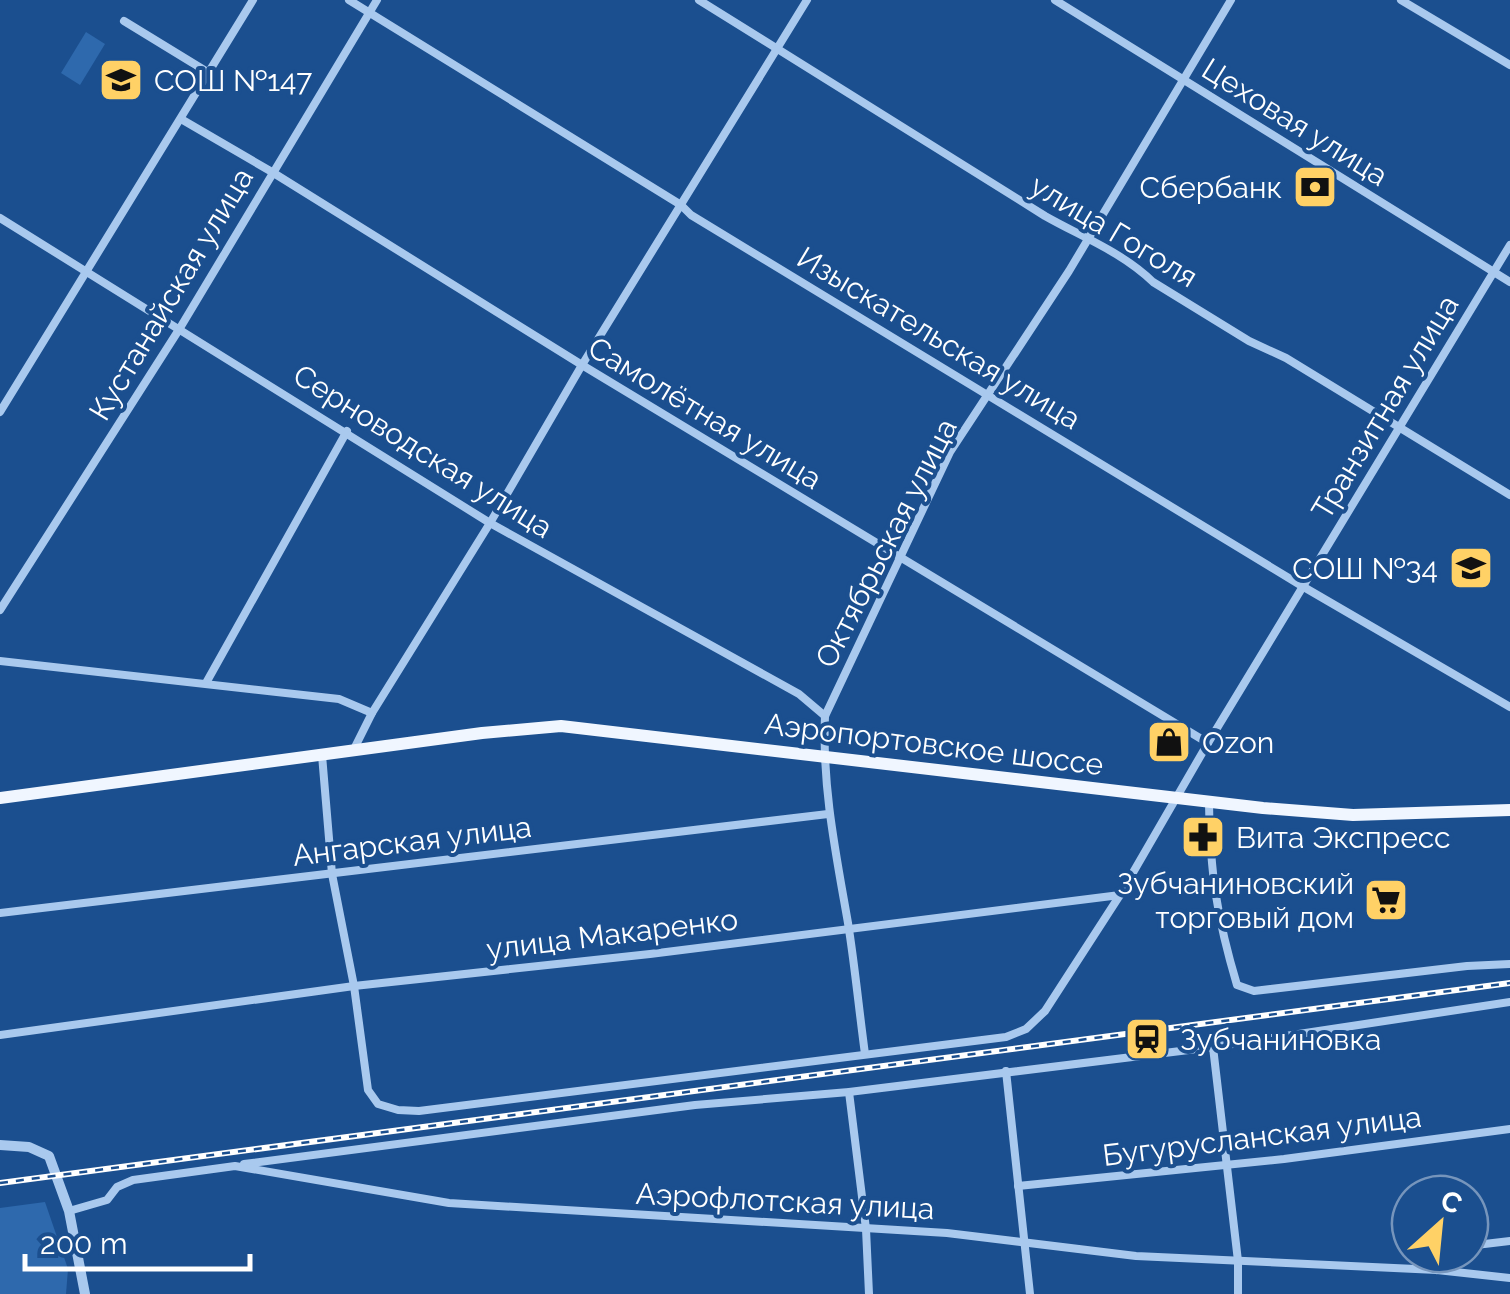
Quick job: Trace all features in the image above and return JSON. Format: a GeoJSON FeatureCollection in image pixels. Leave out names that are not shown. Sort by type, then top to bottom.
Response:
{"type":"FeatureCollection","features":[{"type":"Feature","properties":{"kind":"main road","name":"Аэропортовское шоссе"},"geometry":{"type":"LineString","coordinates":[[0,798],[561,726],[1176,800],[1353,816],[1510,810]]}},
{"type":"Feature","properties":{"kind":"street"},"geometry":{"type":"LineString","coordinates":[[0,412],[253,0]]}},
{"type":"Feature","properties":{"kind":"street","name":"Изыскательская улица"},"geometry":{"type":"LineString","coordinates":[[349,0],[691,214],[1302,586],[1510,707]]}},
{"type":"Feature","properties":{"kind":"street","name":"Кустанайская улица"},"geometry":{"type":"LineString","coordinates":[[0,610],[180,328],[377,0]]}},
{"type":"Feature","properties":{"kind":"street","name":"улица Гоголя"},"geometry":{"type":"LineString","coordinates":[[699,0],[952,159],[1098,242],[1249,341],[1286,358],[1510,495]]}},
{"type":"Feature","properties":{"kind":"street"},"geometry":{"type":"LineString","coordinates":[[353,750],[582,365],[806,0]]}},
{"type":"Feature","properties":{"kind":"street","name":"Цеховая улица"},"geometry":{"type":"LineString","coordinates":[[1056,0],[1510,282]]}},
{"type":"Feature","properties":{"kind":"street","name":"Октябрьская улица"},"geometry":{"type":"LineString","coordinates":[[865,1054],[849,928],[828,814],[823,756],[825,716],[950,452],[1069,271],[1085,238],[1231,0]]}},
{"type":"Feature","properties":{"kind":"street"},"geometry":{"type":"LineString","coordinates":[[1402,0],[1510,64]]}},
{"type":"Feature","properties":{"kind":"street"},"geometry":{"type":"LineString","coordinates":[[124,21],[209,73]]}},
{"type":"Feature","properties":{"kind":"street","name":"Самолётная улица"},"geometry":{"type":"LineString","coordinates":[[181,119],[1208,743]]}},
{"type":"Feature","properties":{"kind":"street","name":"Серноводская улица"},"geometry":{"type":"LineString","coordinates":[[0,218],[490,523],[799,694],[825,716]]}},
{"type":"Feature","properties":{"kind":"street","name":"Транзитная улица"},"geometry":{"type":"LineString","coordinates":[[1176,800],[1510,244]]}},
{"type":"Feature","properties":{"kind":"street"},"geometry":{"type":"LineString","coordinates":[[206,683],[347,431]]}},
{"type":"Feature","properties":{"kind":"street"},"geometry":{"type":"LineString","coordinates":[[0,661],[339,699],[372,713]]}},
{"type":"Feature","properties":{"kind":"street"},"geometry":{"type":"LineString","coordinates":[[322,755],[332,874],[354,986],[368,1090],[378,1104],[398,1110],[419,1111],[1006,1037],[1026,1029],[1044,1011],[1120,896],[1176,800]]}},
{"type":"Feature","properties":{"kind":"street"},"geometry":{"type":"LineString","coordinates":[[1209,802],[1210,860],[1218,924],[1238,985],[1254,991],[1510,964]]}},
{"type":"Feature","properties":{"kind":"street","name":"Ангарская улица"},"geometry":{"type":"LineString","coordinates":[[0,913],[828,814]]}},
{"type":"Feature","properties":{"kind":"street","name":"улица Макаренко"},"geometry":{"type":"LineString","coordinates":[[0,1035],[354,986],[1120,896]]}},
{"type":"Feature","properties":{"kind":"street"},"geometry":{"type":"LineString","coordinates":[[235,1166],[695,1105],[849,1092],[1213,1046],[1510,1002]]}},
{"type":"Feature","properties":{"kind":"street"},"geometry":{"type":"LineString","coordinates":[[1213,1046],[1238,1261],[1238,1294]]}},
{"type":"Feature","properties":{"kind":"street"},"geometry":{"type":"LineString","coordinates":[[1006,1071],[1030,1294]]}},
{"type":"Feature","properties":{"kind":"street"},"geometry":{"type":"LineString","coordinates":[[849,1092],[866,1228],[869,1294]]}},
{"type":"Feature","properties":{"kind":"street","name":"Бугурусланская улица"},"geometry":{"type":"LineString","coordinates":[[1018,1186],[1510,1129]]}},
{"type":"Feature","properties":{"kind":"street"},"geometry":{"type":"LineString","coordinates":[[0,1145],[44,1152],[56,1171],[69,1211],[85,1294]]}},
{"type":"Feature","properties":{"kind":"street","name":"Аэрофлотская улица"},"geometry":{"type":"LineString","coordinates":[[69,1211],[107,1200],[118,1187],[133,1180],[235,1166],[449,1203],[946,1233],[1136,1256],[1390,1268]]}},
{"type":"Feature","properties":{"kind":"street","name":"Аэрофлотская улица"},"geometry":{"type":"LineString","coordinates":[[1474,1274],[1510,1278]]}},
{"type":"Feature","properties":{"kind":"shaded area"},"geometry":{"type":"Polygon","coordinates":[[[86,32],[105,44],[80,85],[61,73],[86,32]]]}},
{"type":"Feature","properties":{"kind":"shaded area"},"geometry":{"type":"Polygon","coordinates":[[[45,1202],[68,1269],[66,1294],[0,1294],[0,1208],[45,1202]]]}},
{"type":"Feature","properties":{"kind":"railway"},"geometry":{"type":"LineString","coordinates":[[0,1183],[1510,983]]}},
{"type":"Feature","properties":{"kind":"place","name":"СОШ №147"},"geometry":{"type":"Point","coordinates":[121,80]}},
{"type":"Feature","properties":{"kind":"place","name":"Сбербанк"},"geometry":{"type":"Point","coordinates":[1315,187]}},
{"type":"Feature","properties":{"kind":"place","name":"СОШ №34"},"geometry":{"type":"Point","coordinates":[1471,568]}},
{"type":"Feature","properties":{"kind":"place","name":"Ozon"},"geometry":{"type":"Point","coordinates":[1169,742]}},
{"type":"Feature","properties":{"kind":"place","name":"Вита Экспресс"},"geometry":{"type":"Point","coordinates":[1203,837]}},
{"type":"Feature","properties":{"kind":"place","name":"Зубчаниновский торговый дом"},"geometry":{"type":"Point","coordinates":[1386,900]}},
{"type":"Feature","properties":{"kind":"place","name":"Зубчаниновка"},"geometry":{"type":"Point","coordinates":[1147,1039]}}]}
